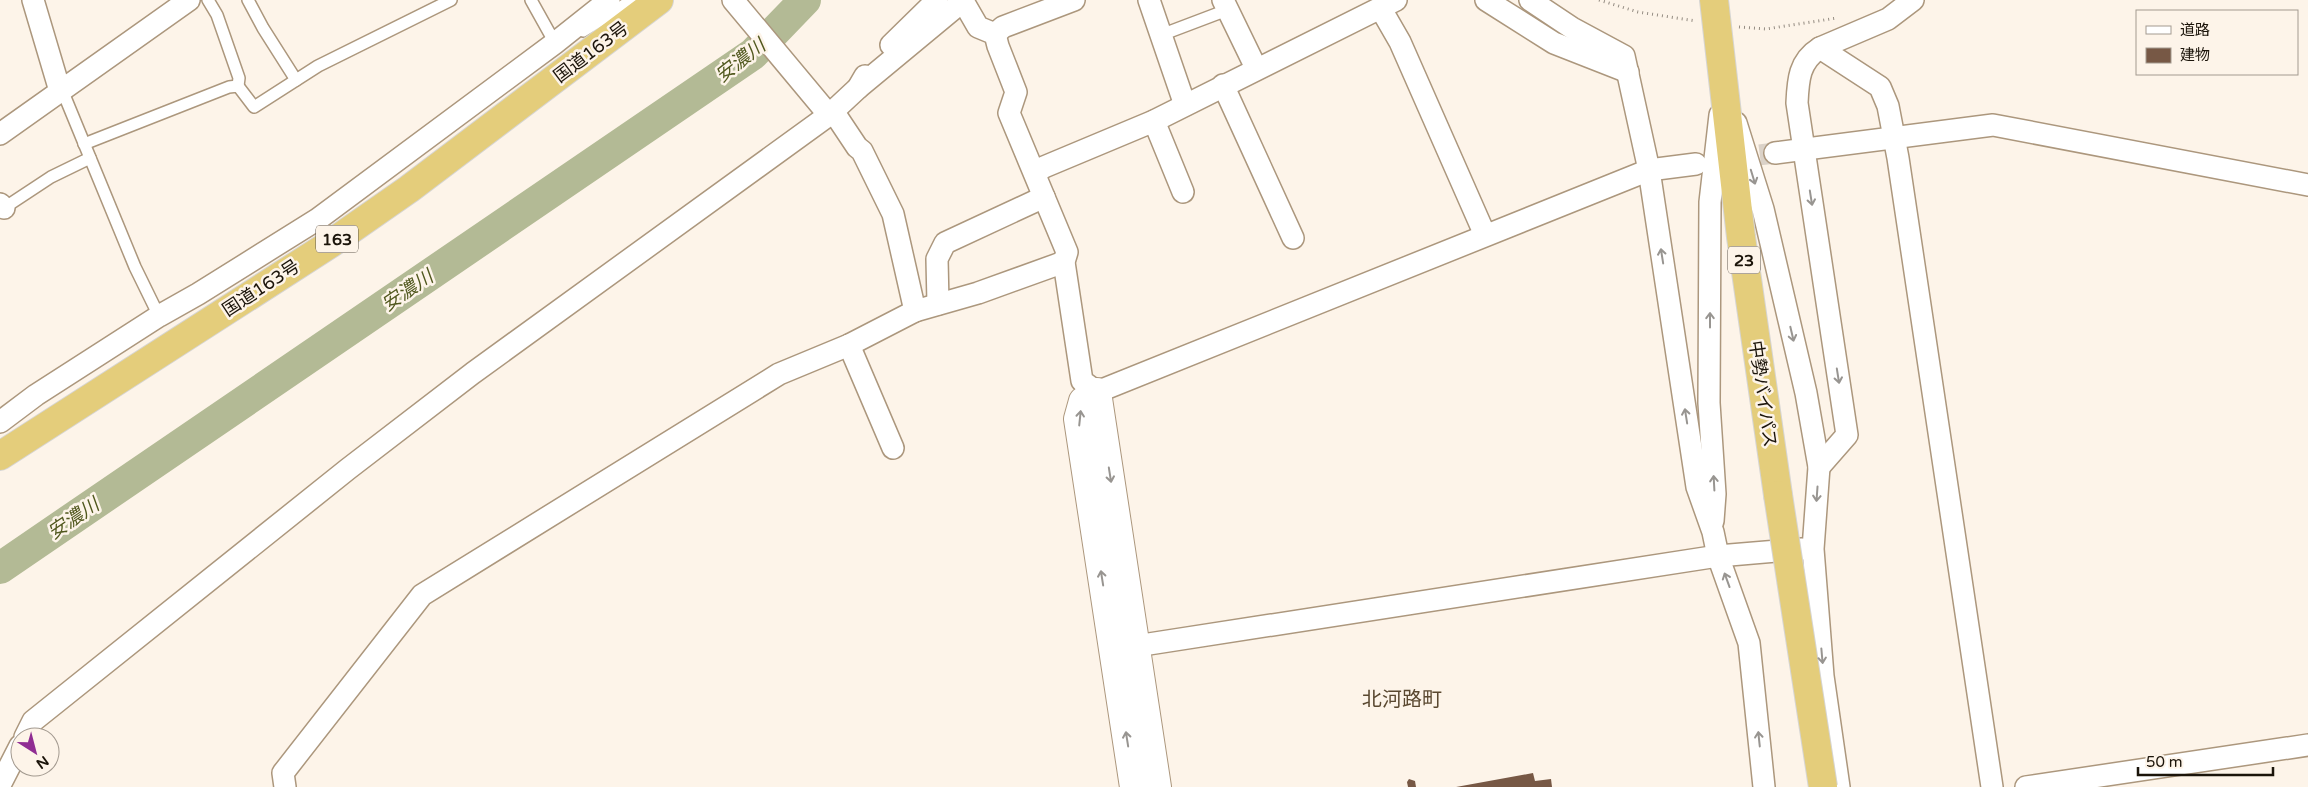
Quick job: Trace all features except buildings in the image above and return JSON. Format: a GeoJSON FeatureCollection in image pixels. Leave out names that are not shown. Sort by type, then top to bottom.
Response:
{"type":"FeatureCollection","features":[{"type":"Feature","properties":{"kind":"highway","name":"国道163号"},"geometry":{"type":"LineString","coordinates":[[0,456],[346,233],[490,129],[659,0]]}},
{"type":"Feature","properties":{"kind":"highway","name":"中勢バイパス"},"geometry":{"type":"LineString","coordinates":[[1716,18],[1741,237],[1823,787]]}},
{"type":"Feature","properties":{"kind":"street"},"geometry":{"type":"LineString","coordinates":[[34,0],[60,91]]}},
{"type":"Feature","properties":{"kind":"street"},"geometry":{"type":"LineString","coordinates":[[0,134],[190,0]]}},
{"type":"Feature","properties":{"kind":"street"},"geometry":{"type":"LineString","coordinates":[[0,422],[36,395],[159,316],[198,294],[318,219],[572,30],[609,0]]}},
{"type":"Feature","properties":{"kind":"street"},"geometry":{"type":"LineString","coordinates":[[733,0],[862,151],[893,214],[916,311]]}},
{"type":"Feature","properties":{"kind":"street"},"geometry":{"type":"LineString","coordinates":[[858,88],[872,64],[937,0]]}},
{"type":"Feature","properties":{"kind":"street"},"geometry":{"type":"LineString","coordinates":[[995,34],[1003,27],[1074,0]]}},
{"type":"Feature","properties":{"kind":"street"},"geometry":{"type":"LineString","coordinates":[[1149,0],[1185,105]]}},
{"type":"Feature","properties":{"kind":"street"},"geometry":{"type":"LineString","coordinates":[[1486,0],[1554,43],[1628,72]]}},
{"type":"Feature","properties":{"kind":"street"},"geometry":{"type":"LineString","coordinates":[[1530,0],[1572,28],[1624,56],[1649,170],[1697,487],[1713,532],[1718,556],[1749,643],[1764,787]]}},
{"type":"Feature","properties":{"kind":"street"},"geometry":{"type":"LineString","coordinates":[[1819,467],[1847,435],[1797,102],[1799,71],[1812,53],[1820,48],[1888,20],[1913,0]]}},
{"type":"Feature","properties":{"kind":"street"},"geometry":{"type":"LineString","coordinates":[[30,727],[33,721],[98,667],[449,391],[829,112],[963,1],[978,27],[995,34]]}},
{"type":"Feature","properties":{"kind":"street"},"geometry":{"type":"LineString","coordinates":[[1035,173],[1044,167],[1154,120],[1388,4],[1400,42],[1485,234]]}},
{"type":"Feature","properties":{"kind":"street"},"geometry":{"type":"LineString","coordinates":[[1225,5],[1256,68]]}},
{"type":"Feature","properties":{"kind":"street"},"geometry":{"type":"LineString","coordinates":[[995,34],[1016,92],[1009,113],[1067,252],[1064,262],[1082,381],[1097,392],[1157,787]]}},
{"type":"Feature","properties":{"kind":"street"},"geometry":{"type":"LineString","coordinates":[[1820,48],[1880,87],[1888,106],[1900,168],[1992,787]]}},
{"type":"Feature","properties":{"kind":"street"},"geometry":{"type":"LineString","coordinates":[[1723,80],[1763,209],[1806,393],[1819,467],[1813,549],[1823,676],[1839,787]]}},
{"type":"Feature","properties":{"kind":"street"},"geometry":{"type":"LineString","coordinates":[[1713,532],[1714,494],[1709,403],[1710,202],[1723,80]]}},
{"type":"Feature","properties":{"kind":"street"},"geometry":{"type":"LineString","coordinates":[[1223,85],[1293,238]]}},
{"type":"Feature","properties":{"kind":"street"},"geometry":{"type":"LineString","coordinates":[[1154,120],[1183,192]]}},
{"type":"Feature","properties":{"kind":"street"},"geometry":{"type":"LineString","coordinates":[[1775,153],[1993,125],[2308,185]]}},
{"type":"Feature","properties":{"kind":"street"},"geometry":{"type":"LineString","coordinates":[[1134,787],[1078,419],[1083,401],[1097,392],[1485,234],[1649,170],[1696,164]]}},
{"type":"Feature","properties":{"kind":"street"},"geometry":{"type":"LineString","coordinates":[[938,304],[937,259],[945,243],[1044,197]]}},
{"type":"Feature","properties":{"kind":"street"},"geometry":{"type":"LineString","coordinates":[[285,787],[283,773],[422,595],[778,374],[849,345],[916,311],[978,293],[1064,262]]}},
{"type":"Feature","properties":{"kind":"street"},"geometry":{"type":"LineString","coordinates":[[849,345],[893,448]]}},
{"type":"Feature","properties":{"kind":"street"},"geometry":{"type":"LineString","coordinates":[[1136,646],[1718,556],[1813,549]]}},
{"type":"Feature","properties":{"kind":"street"},"geometry":{"type":"LineString","coordinates":[[2026,787],[2308,745]]}},
{"type":"Feature","properties":{"kind":"street"},"geometry":{"type":"LineString","coordinates":[[0,785],[10,766]]}},
{"type":"Feature","properties":{"kind":"lane"},"geometry":{"type":"LineString","coordinates":[[208,0],[217,16],[239,78],[238,86],[254,107],[318,66],[451,0]]}},
{"type":"Feature","properties":{"kind":"lane"},"geometry":{"type":"LineString","coordinates":[[248,0],[263,28],[296,80]]}},
{"type":"Feature","properties":{"kind":"lane"},"geometry":{"type":"LineString","coordinates":[[531,0],[554,43]]}},
{"type":"Feature","properties":{"kind":"lane"},"geometry":{"type":"LineString","coordinates":[[572,30],[584,32],[632,0]]}},
{"type":"Feature","properties":{"kind":"lane"},"geometry":{"type":"LineString","coordinates":[[1161,35],[1225,5]]}},
{"type":"Feature","properties":{"kind":"lane"},"geometry":{"type":"LineString","coordinates":[[84,144],[175,107],[229,87],[238,86]]}},
{"type":"Feature","properties":{"kind":"lane"},"geometry":{"type":"LineString","coordinates":[[60,91],[66,98],[135,267],[159,316]]}},
{"type":"Feature","properties":{"kind":"lane"},"geometry":{"type":"LineString","coordinates":[[2,206],[51,177],[90,158]]}},
{"type":"Feature","properties":{"kind":"path"},"geometry":{"type":"LineString","coordinates":[[1599,0],[1638,12],[1716,18],[1766,29],[1823,22],[1842,17]]}},
{"type":"Feature","properties":{"kind":"waterway","name":"安濃川"},"geometry":{"type":"LineString","coordinates":[[0,568],[753,54],[805,0]]}},
{"type":"Feature","properties":{"kind":"tunnel"},"geometry":{"type":"LineString","coordinates":[[1728,159],[1775,153]]}},
{"type":"Feature","properties":{"kind":"district","name":"北河路町"},"geometry":{"type":"Point","coordinates":[1402,699]}}]}
